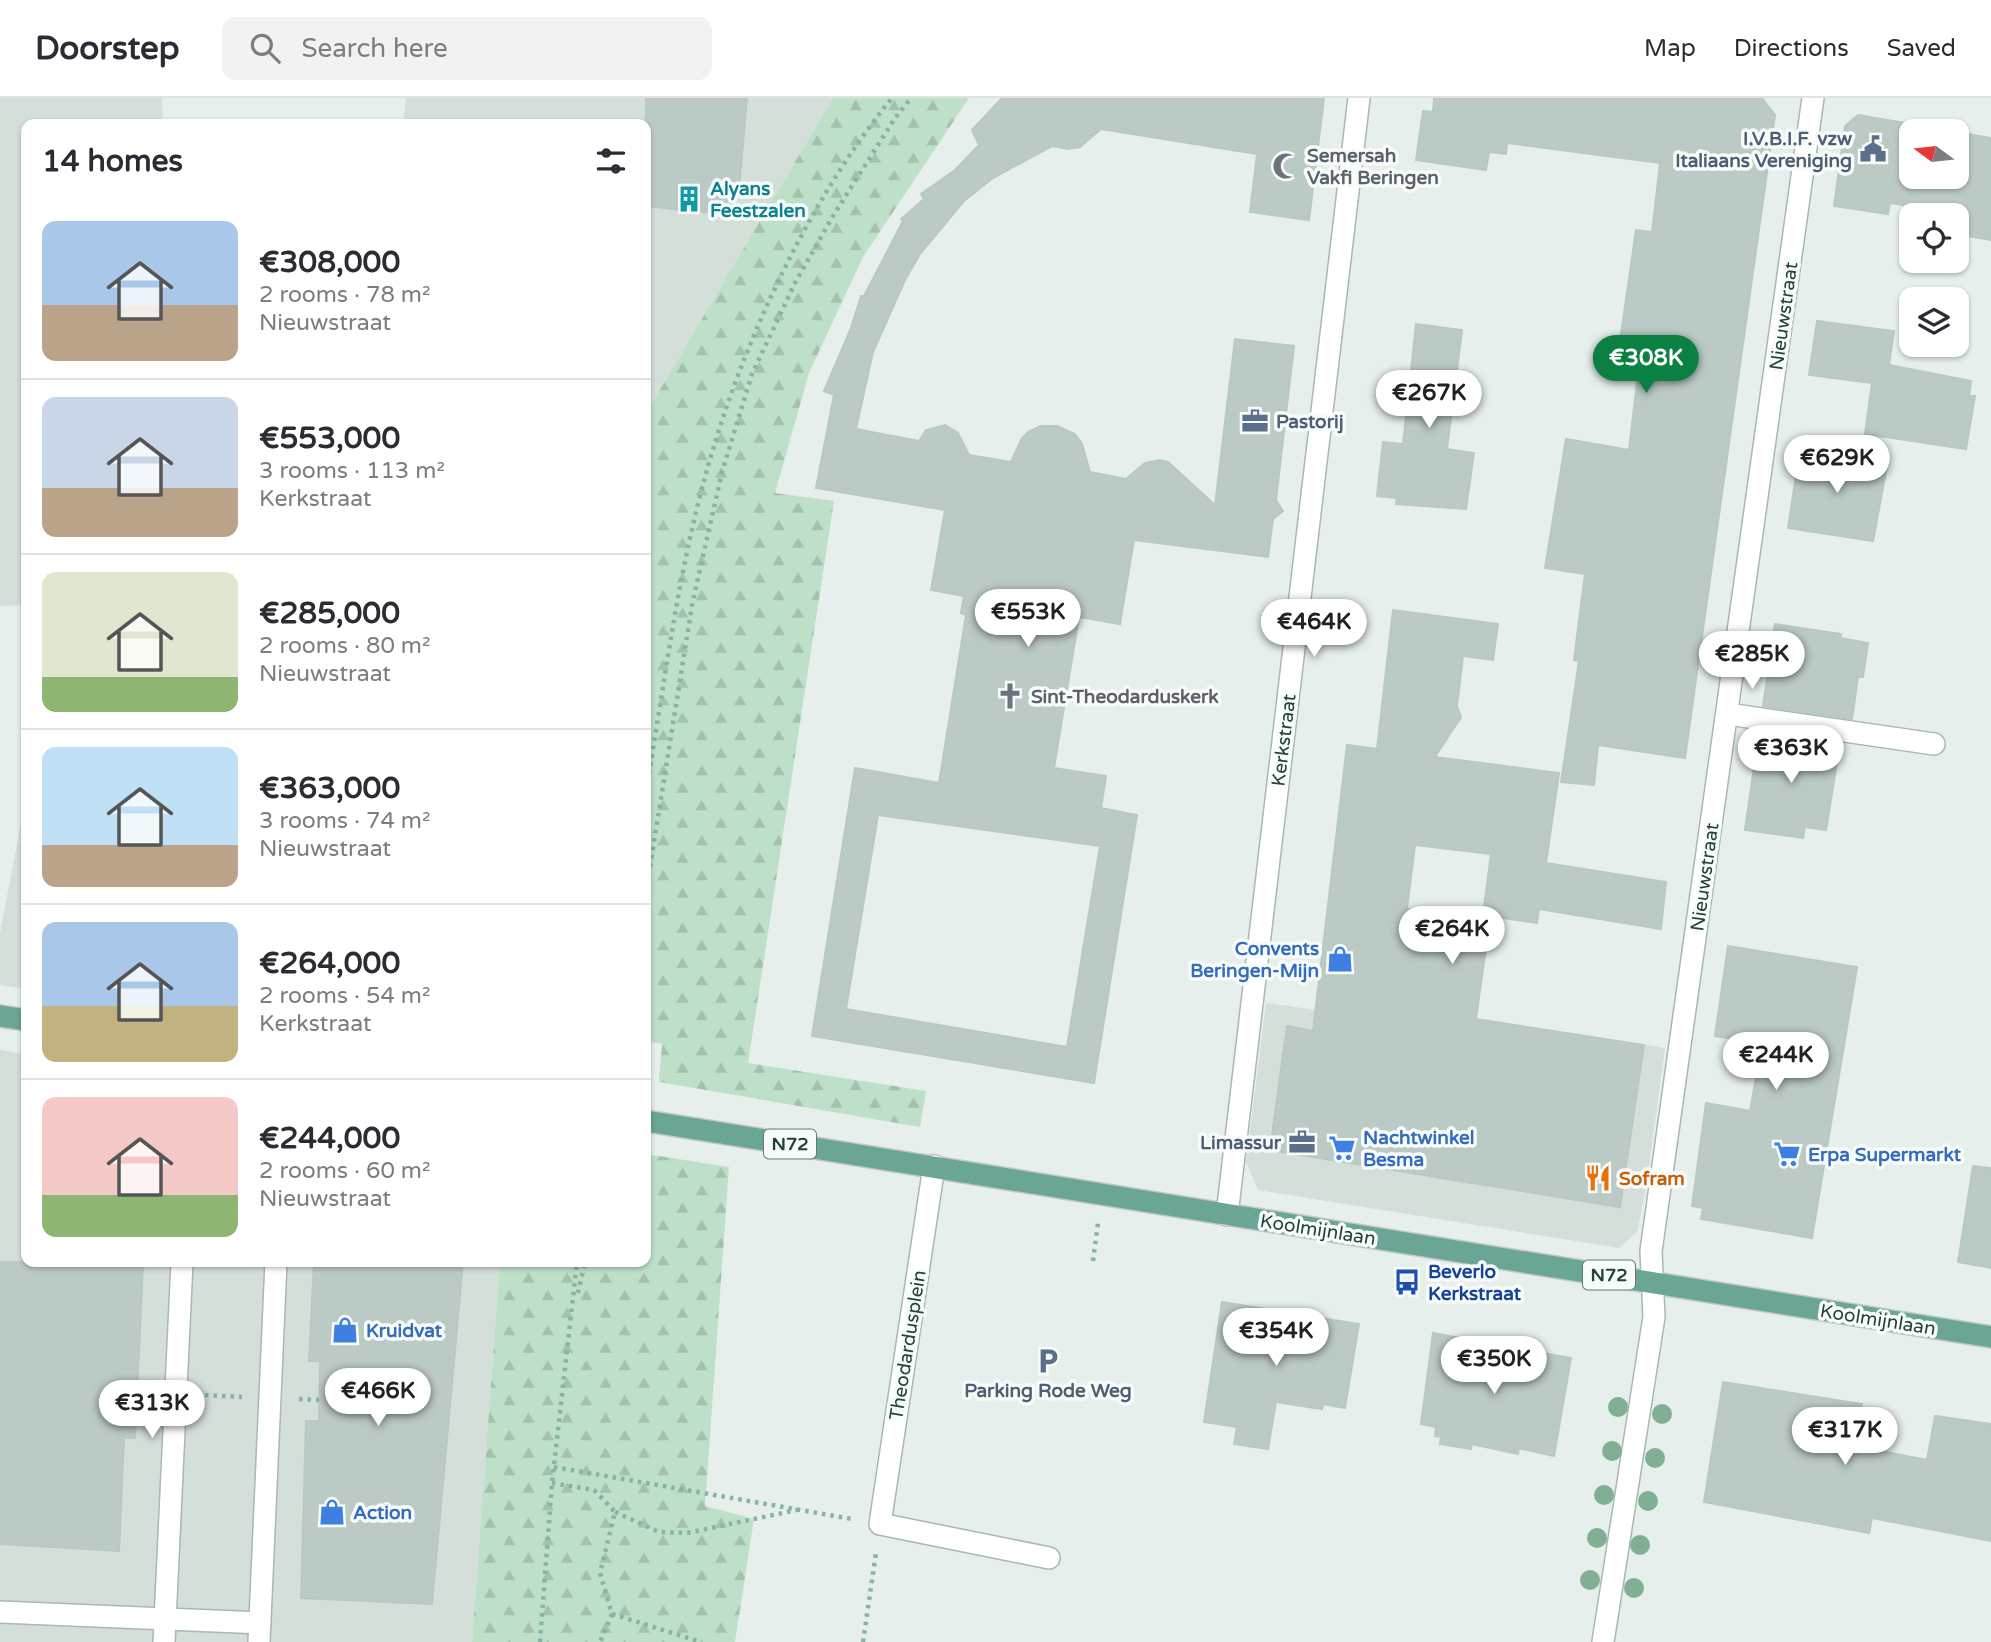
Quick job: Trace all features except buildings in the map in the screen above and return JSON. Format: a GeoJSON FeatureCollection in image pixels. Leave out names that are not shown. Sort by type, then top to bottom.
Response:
{"type":"FeatureCollection","features":[{"type":"Feature","properties":{"kind":"main road"},"geometry":{"type":"LineString","coordinates":[[0,1016],[21,1019]]}},
{"type":"Feature","properties":{"kind":"main road","name":"Koolmijnlaan"},"geometry":{"type":"LineString","coordinates":[[651,1122],[1991,1337]]}},
{"type":"Feature","properties":{"kind":"street","name":"Kerkstraat"},"geometry":{"type":"LineString","coordinates":[[1227,1215],[1359,98]]}},
{"type":"Feature","properties":{"kind":"street","name":"Nieuwstraat"},"geometry":{"type":"LineString","coordinates":[[1603,1642],[1654,1317],[1651,1251],[1813,98]]}},
{"type":"Feature","properties":{"kind":"street"},"geometry":{"type":"LineString","coordinates":[[1728,714],[1934,744]]}},
{"type":"Feature","properties":{"kind":"street","name":"Theodardusplein"},"geometry":{"type":"LineString","coordinates":[[880,1524],[934,1166]]}},
{"type":"Feature","properties":{"kind":"street"},"geometry":{"type":"LineString","coordinates":[[164,1642],[182,1267]]}},
{"type":"Feature","properties":{"kind":"street"},"geometry":{"type":"LineString","coordinates":[[0,1612],[165,1619],[260,1632],[276,1267]]}},
{"type":"Feature","properties":{"kind":"street"},"geometry":{"type":"LineString","coordinates":[[880,1524],[1049,1558]]}},
{"type":"Feature","properties":{"kind":"path"},"geometry":{"type":"LineString","coordinates":[[651,763],[691,540],[722,419],[743,360],[789,263],[836,178],[892,98]]}},
{"type":"Feature","properties":{"kind":"path"},"geometry":{"type":"LineString","coordinates":[[651,861],[692,605],[722,472],[752,374],[796,281],[833,216],[895,118],[911,98]]}},
{"type":"Feature","properties":{"kind":"path"},"geometry":{"type":"LineString","coordinates":[[575,1308],[577,1267]]}},
{"type":"Feature","properties":{"kind":"path"},"geometry":{"type":"LineString","coordinates":[[540,1642],[552,1483],[575,1308],[584,1267]]}},
{"type":"Feature","properties":{"kind":"path"},"geometry":{"type":"LineString","coordinates":[[175,1394],[319,1400]]}},
{"type":"Feature","properties":{"kind":"path"},"geometry":{"type":"LineString","coordinates":[[554,1467],[880,1524],[863,1642]]}},
{"type":"Feature","properties":{"kind":"path"},"geometry":{"type":"LineString","coordinates":[[552,1483],[594,1490],[615,1512],[659,1532],[687,1533],[801,1509]]}},
{"type":"Feature","properties":{"kind":"path"},"geometry":{"type":"LineString","coordinates":[[600,1642],[612,1614],[600,1573],[615,1512]]}},
{"type":"Feature","properties":{"kind":"path"},"geometry":{"type":"LineString","coordinates":[[612,1614],[701,1642]]}},
{"type":"Feature","properties":{"kind":"shaded area"},"geometry":{"type":"Polygon","coordinates":[[[0,98],[162,98],[163,119],[21,119],[21,605],[0,606],[0,98]]]}},
{"type":"Feature","properties":{"kind":"shaded area"},"geometry":{"type":"Polygon","coordinates":[[[406,98],[833,98],[651,405],[651,119],[404,119],[406,98]]]}},
{"type":"Feature","properties":{"kind":"shaded area"},"geometry":{"type":"Polygon","coordinates":[[[21,824],[21,988],[0,985],[0,933],[21,824]]]}},
{"type":"Feature","properties":{"kind":"shaded area"},"geometry":{"type":"Polygon","coordinates":[[[1266,1003],[1522,1039],[1525,1026],[1665,1048],[1646,1188],[1637,1232],[1619,1248],[1258,1190],[1246,1162],[1266,1003]]]}},
{"type":"Feature","properties":{"kind":"shaded area"},"geometry":{"type":"Polygon","coordinates":[[[0,1050],[21,1053],[21,1267],[500,1267],[472,1642],[0,1642],[0,1050]]]}},
{"type":"Feature","properties":{"kind":"green space"},"geometry":{"type":"Polygon","coordinates":[[[833,98],[969,98],[863,257],[809,373],[775,493],[834,501],[748,1063],[926,1091],[920,1127],[659,1082],[662,1044],[651,1042],[651,405],[833,98]]]}},
{"type":"Feature","properties":{"kind":"green space"},"geometry":{"type":"Polygon","coordinates":[[[651,1155],[729,1167],[705,1506],[754,1519],[735,1642],[472,1642],[500,1267],[651,1267],[651,1155]]]}},
{"type":"Feature","properties":{"kind":"place","name":"I.V.B.I.F. vzw Italiaans Vereniging"},"geometry":{"type":"Point","coordinates":[1873,149]}},
{"type":"Feature","properties":{"kind":"place","name":"Semersah Vakfi Beringen"},"geometry":{"type":"Point","coordinates":[1286,166]}},
{"type":"Feature","properties":{"kind":"place","name":"Alyans Feestzalen"},"geometry":{"type":"Point","coordinates":[689,199]}},
{"type":"Feature","properties":{"kind":"place","name":"Pastorij"},"geometry":{"type":"Point","coordinates":[1255,421]}},
{"type":"Feature","properties":{"kind":"place","name":"Sint-Theodarduskerk"},"geometry":{"type":"Point","coordinates":[1010,696]}},
{"type":"Feature","properties":{"kind":"place","name":"Convents Beringen-Mijn"},"geometry":{"type":"Point","coordinates":[1340,959]}},
{"type":"Feature","properties":{"kind":"place","name":"Limassur"},"geometry":{"type":"Point","coordinates":[1302,1142]}},
{"type":"Feature","properties":{"kind":"place","name":"Nachtwinkel Besma"},"geometry":{"type":"Point","coordinates":[1342,1148]}},
{"type":"Feature","properties":{"kind":"place","name":"Erpa Supermarkt"},"geometry":{"type":"Point","coordinates":[1787,1154]}},
{"type":"Feature","properties":{"kind":"place","name":"Sofram"},"geometry":{"type":"Point","coordinates":[1598,1178]}},
{"type":"Feature","properties":{"kind":"place","name":"Beverlo Kerkstraat"},"geometry":{"type":"Point","coordinates":[1407,1282]}},
{"type":"Feature","properties":{"kind":"place","name":"Kruidvat"},"geometry":{"type":"Point","coordinates":[345,1330]}},
{"type":"Feature","properties":{"kind":"place","name":"Parking Rode Weg"},"geometry":{"type":"Point","coordinates":[1048,1361]}},
{"type":"Feature","properties":{"kind":"place","name":"Action"},"geometry":{"type":"Point","coordinates":[332,1512]}}]}
